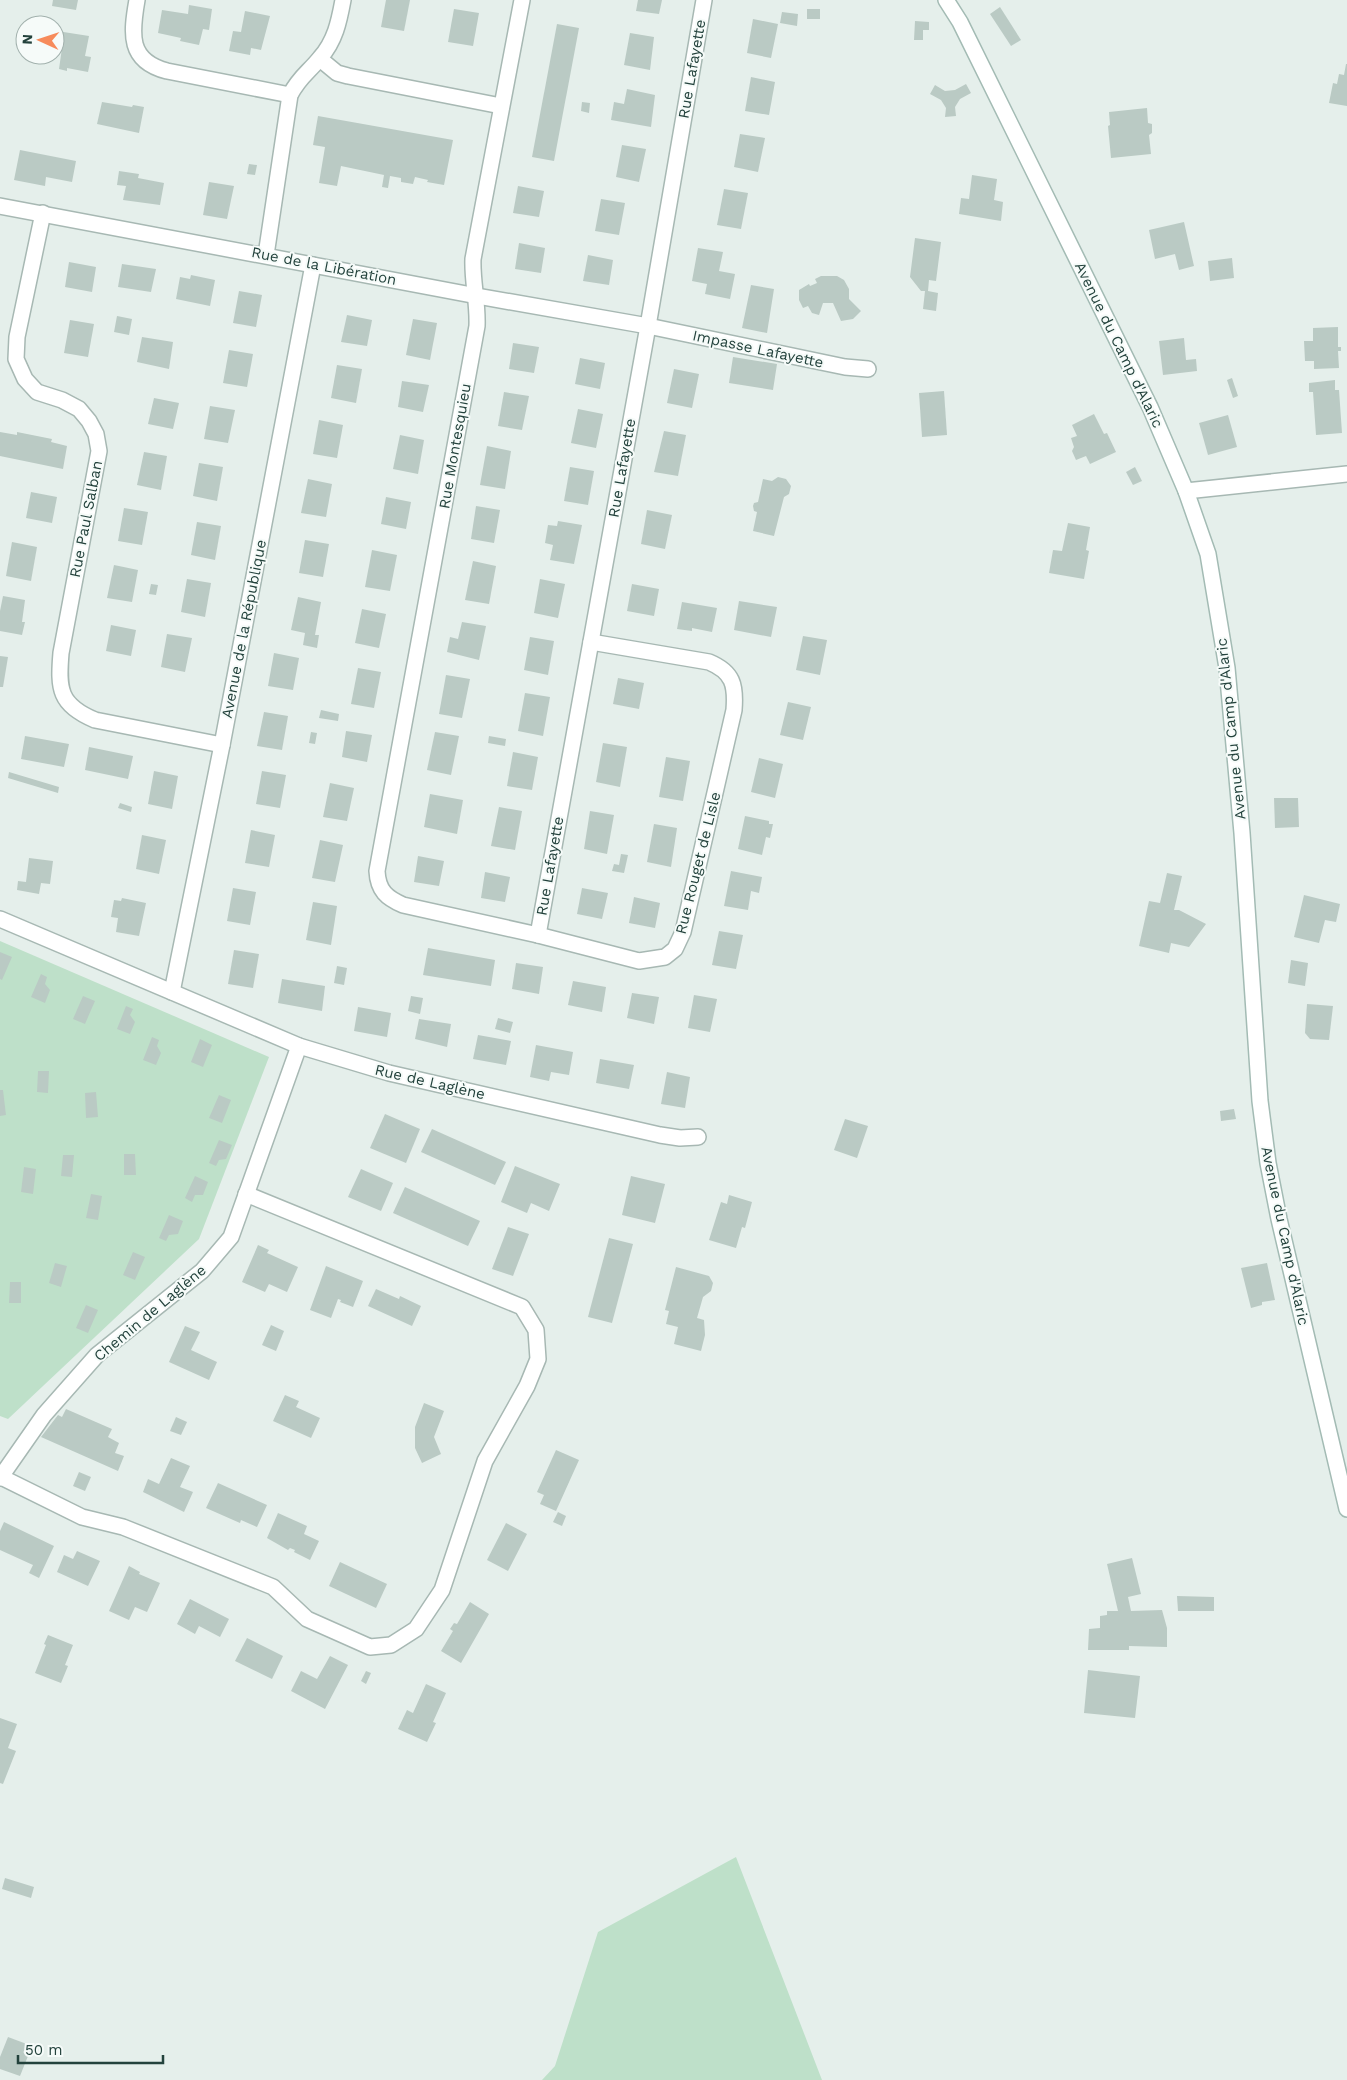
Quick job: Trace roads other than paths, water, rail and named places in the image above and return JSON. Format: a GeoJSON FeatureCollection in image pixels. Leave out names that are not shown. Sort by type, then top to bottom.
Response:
{"type":"FeatureCollection","features":[{"type":"Feature","properties":{"kind":"street"},"geometry":{"type":"LineString","coordinates":[[137,0],[133,31],[135,44],[145,62],[154,68],[290,95]]}},
{"type":"Feature","properties":{"kind":"street"},"geometry":{"type":"LineString","coordinates":[[266,255],[290,95],[298,80],[320,59],[329,46],[337,30],[343,0]]}},
{"type":"Feature","properties":{"kind":"street","name":"Rue Montesquieu"},"geometry":{"type":"LineString","coordinates":[[382,891],[378,882],[377,872],[477,326],[477,296],[472,273],[473,259],[522,0]]}},
{"type":"Feature","properties":{"kind":"street","name":"Rue Lafayette"},"geometry":{"type":"LineString","coordinates":[[538,935],[648,326],[704,0]]}},
{"type":"Feature","properties":{"kind":"street","name":"Avenue du Camp d'Alaric"},"geometry":{"type":"LineString","coordinates":[[946,0],[960,22],[1150,407],[1186,491],[1208,554],[1227,668],[1243,843],[1260,1101],[1268,1163],[1279,1220],[1347,1509]]}},
{"type":"Feature","properties":{"kind":"street"},"geometry":{"type":"LineString","coordinates":[[320,59],[337,73],[348,76],[501,106]]}},
{"type":"Feature","properties":{"kind":"street","name":"Rue de la Libération"},"geometry":{"type":"LineString","coordinates":[[0,206],[477,296],[648,326]]}},
{"type":"Feature","properties":{"kind":"street","name":"Rue Paul Salban"},"geometry":{"type":"LineString","coordinates":[[43,213],[17,337],[16,359],[24,379],[38,392],[62,400],[79,409],[89,421],[96,434],[99,452],[61,653],[59,680],[66,700],[78,713],[95,720],[222,745]]}},
{"type":"Feature","properties":{"kind":"street","name":"Avenue de la République"},"geometry":{"type":"LineString","coordinates":[[172,992],[222,745],[313,265]]}},
{"type":"Feature","properties":{"kind":"street","name":"Impasse Lafayette"},"geometry":{"type":"LineString","coordinates":[[648,326],[845,367],[868,369]]}},
{"type":"Feature","properties":{"kind":"street"},"geometry":{"type":"LineString","coordinates":[[1186,491],[1347,474]]}},
{"type":"Feature","properties":{"kind":"street","name":"Rue Rouget de Lisle"},"geometry":{"type":"LineString","coordinates":[[382,891],[389,900],[404,905],[538,935],[639,961],[665,957],[675,950],[683,932],[734,710],[736,694],[732,679],[723,668],[709,662],[591,642]]}},
{"type":"Feature","properties":{"kind":"street","name":"Rue de Laglène"},"geometry":{"type":"LineString","coordinates":[[0,919],[299,1046],[389,1073],[650,1133],[680,1138],[698,1137]]}},
{"type":"Feature","properties":{"kind":"street","name":"Chemin de Laglène"},"geometry":{"type":"LineString","coordinates":[[0,1478],[44,1415],[97,1355],[202,1271],[231,1237],[299,1046]]}},
{"type":"Feature","properties":{"kind":"street"},"geometry":{"type":"LineString","coordinates":[[0,1478],[82,1517],[123,1527],[273,1587],[306,1619],[370,1647],[391,1645],[416,1629],[442,1590],[485,1460],[527,1386],[538,1359],[536,1330],[522,1307],[246,1194]]}}]}
